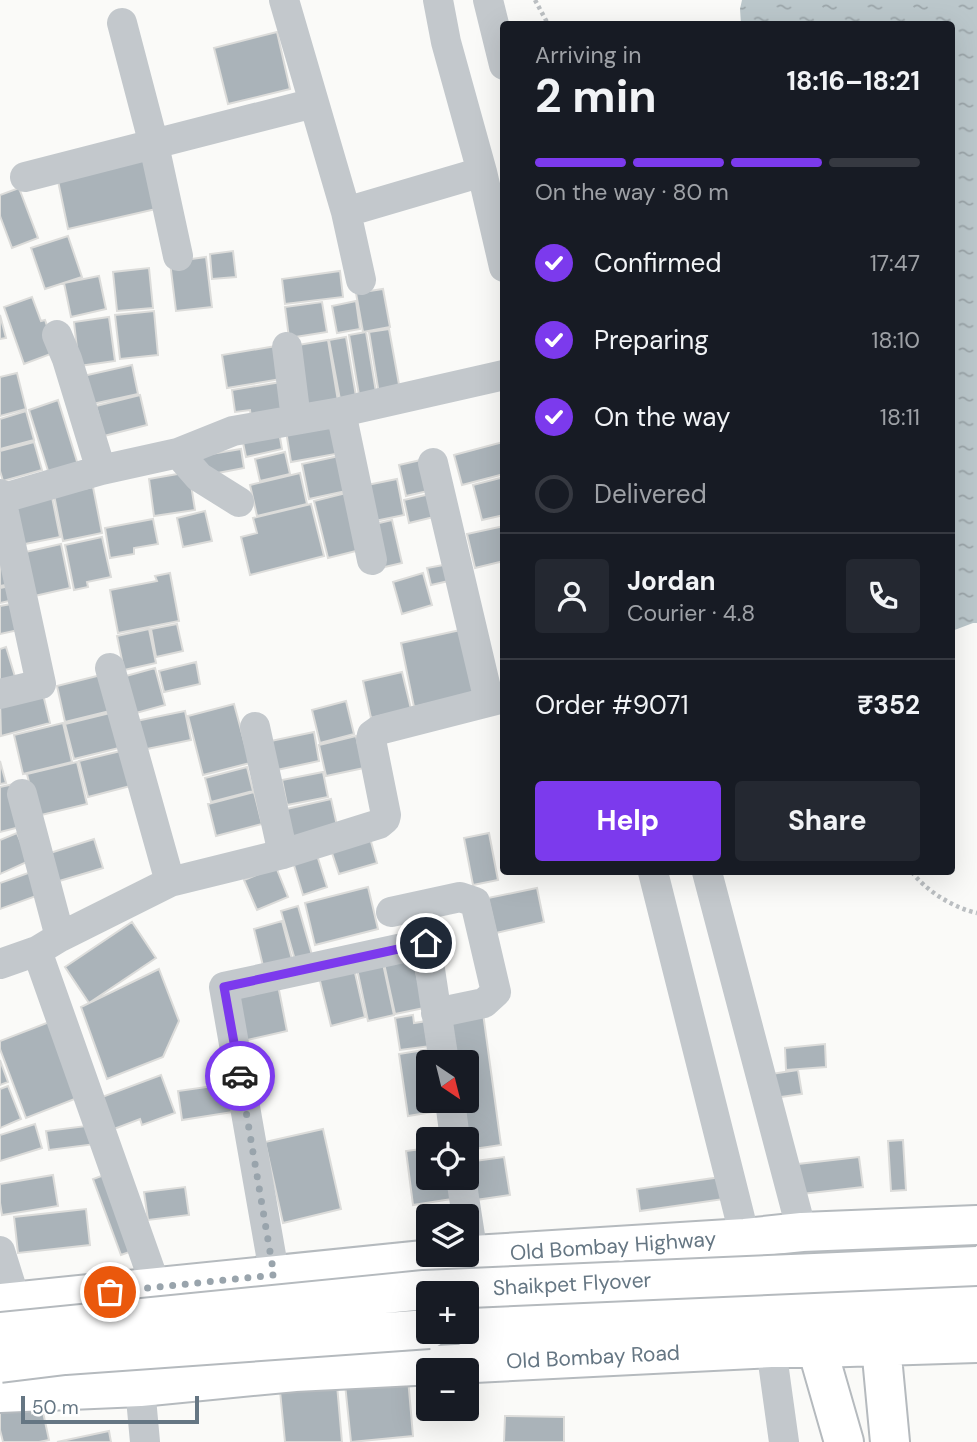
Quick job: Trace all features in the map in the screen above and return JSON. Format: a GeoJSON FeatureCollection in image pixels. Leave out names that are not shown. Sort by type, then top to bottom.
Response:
{"type":"FeatureCollection","features":[{"type":"Feature","properties":{"kind":"main road","name":"Old Bombay Highway"},"geometry":{"type":"LineString","coordinates":[[479,1255],[802,1232],[977,1225]]}},
{"type":"Feature","properties":{"kind":"main road","name":"Old Bombay Highway"},"geometry":{"type":"LineString","coordinates":[[5,1312],[156,1287],[416,1261]]}},
{"type":"Feature","properties":{"kind":"main road","name":"Shaikpet Flyover"},"geometry":{"type":"LineString","coordinates":[[5,1312],[424,1290],[977,1266]]}},
{"type":"Feature","properties":{"kind":"main road","name":"Shaikpet Flyover"},"geometry":{"type":"LineString","coordinates":[[479,1326],[977,1305]]}},
{"type":"Feature","properties":{"kind":"main road"},"geometry":{"type":"LineString","coordinates":[[0,1363],[65,1355],[416,1330]]}},
{"type":"Feature","properties":{"kind":"main road","name":"Old Bombay Road"},"geometry":{"type":"LineString","coordinates":[[0,1393],[140,1387],[295,1372],[771,1348],[977,1343]]}},
{"type":"Feature","properties":{"kind":"main road"},"geometry":{"type":"LineString","coordinates":[[881,1346],[890,1442]]}},
{"type":"Feature","properties":{"kind":"main road"},"geometry":{"type":"LineString","coordinates":[[817,1348],[844,1442]]}},
{"type":"Feature","properties":{"kind":"street"},"geometry":{"type":"LineString","coordinates":[[284,0],[346,212],[361,280]]}},
{"type":"Feature","properties":{"kind":"street"},"geometry":{"type":"LineString","coordinates":[[438,0],[446,42],[482,172],[500,250]]}},
{"type":"Feature","properties":{"kind":"street"},"geometry":{"type":"LineString","coordinates":[[488,0],[500,49]]}},
{"type":"Feature","properties":{"kind":"street"},"geometry":{"type":"LineString","coordinates":[[122,23],[154,145],[178,256]]}},
{"type":"Feature","properties":{"kind":"street"},"geometry":{"type":"LineString","coordinates":[[25,177],[314,103]]}},
{"type":"Feature","properties":{"kind":"street"},"geometry":{"type":"LineString","coordinates":[[346,212],[482,172]]}},
{"type":"Feature","properties":{"kind":"street"},"geometry":{"type":"LineString","coordinates":[[57,335],[101,470]]}},
{"type":"Feature","properties":{"kind":"street"},"geometry":{"type":"LineString","coordinates":[[287,347],[296,419]]}},
{"type":"Feature","properties":{"kind":"street"},"geometry":{"type":"LineString","coordinates":[[0,694],[41,684],[0,497],[178,453],[233,431],[341,412],[500,376]]}},
{"type":"Feature","properties":{"kind":"street"},"geometry":{"type":"LineString","coordinates":[[341,412],[372,560]]}},
{"type":"Feature","properties":{"kind":"street"},"geometry":{"type":"LineString","coordinates":[[178,453],[199,477],[239,502]]}},
{"type":"Feature","properties":{"kind":"street"},"geometry":{"type":"LineString","coordinates":[[0,964],[48,944],[170,882],[283,854],[379,824],[386,819],[386,815],[372,735],[497,700],[433,463]]}},
{"type":"Feature","properties":{"kind":"street"},"geometry":{"type":"LineString","coordinates":[[110,668],[170,882]]}},
{"type":"Feature","properties":{"kind":"street"},"geometry":{"type":"LineString","coordinates":[[255,727],[283,854]]}},
{"type":"Feature","properties":{"kind":"street"},"geometry":{"type":"LineString","coordinates":[[22,794],[48,944],[156,1287]]}},
{"type":"Feature","properties":{"kind":"street"},"geometry":{"type":"LineString","coordinates":[[654,875],[745,1238]]}},
{"type":"Feature","properties":{"kind":"street"},"geometry":{"type":"LineString","coordinates":[[708,875],[802,1232]]}},
{"type":"Feature","properties":{"kind":"street"},"geometry":{"type":"LineString","coordinates":[[391,912],[460,897],[475,902],[496,992],[484,1003],[436,1013]]}},
{"type":"Feature","properties":{"kind":"street"},"geometry":{"type":"LineString","coordinates":[[295,1372],[274,1275],[224,987],[426,943],[442,1050]]}},
{"type":"Feature","properties":{"kind":"street"},"geometry":{"type":"LineString","coordinates":[[0,1251],[5,1312]]}},
{"type":"Feature","properties":{"kind":"street"},"geometry":{"type":"LineString","coordinates":[[771,1348],[784,1442]]}},
{"type":"Feature","properties":{"kind":"street"},"geometry":{"type":"LineString","coordinates":[[140,1387],[145,1442]]}},
{"type":"Feature","properties":{"kind":"path"},"geometry":{"type":"LineString","coordinates":[[536,0],[546,21]]}},
{"type":"Feature","properties":{"kind":"path"},"geometry":{"type":"LineString","coordinates":[[914,875],[937,895],[966,911],[977,913]]}},
{"type":"Feature","properties":{"kind":"water"},"geometry":{"type":"Polygon","coordinates":[[[742,0],[977,0],[977,623],[955,630],[955,21],[741,21],[742,0]]]}},
{"type":"Feature","properties":{"kind":"building"},"geometry":{"type":"Polygon","coordinates":[[[277,32],[290,89],[228,104],[214,48],[277,32]]]}},
{"type":"Feature","properties":{"kind":"building"},"geometry":{"type":"Polygon","coordinates":[[[144,157],[156,209],[68,229],[57,176],[144,157]]]}},
{"type":"Feature","properties":{"kind":"building"},"geometry":{"type":"Polygon","coordinates":[[[19,188],[38,238],[12,248],[0,216],[0,195],[19,188]]]}},
{"type":"Feature","properties":{"kind":"building"},"geometry":{"type":"Polygon","coordinates":[[[68,236],[82,277],[45,289],[31,248],[68,236]]]}},
{"type":"Feature","properties":{"kind":"building"},"geometry":{"type":"Polygon","coordinates":[[[233,251],[236,277],[212,279],[210,254],[233,251]]]}},
{"type":"Feature","properties":{"kind":"building"},"geometry":{"type":"Polygon","coordinates":[[[206,257],[212,307],[176,311],[170,262],[206,257]]]}},
{"type":"Feature","properties":{"kind":"building"},"geometry":{"type":"Polygon","coordinates":[[[149,268],[153,308],[117,311],[113,272],[149,268]]]}},
{"type":"Feature","properties":{"kind":"building"},"geometry":{"type":"Polygon","coordinates":[[[340,271],[343,297],[285,304],[282,279],[340,271]]]}},
{"type":"Feature","properties":{"kind":"building"},"geometry":{"type":"Polygon","coordinates":[[[99,276],[106,309],[71,317],[64,283],[99,276]]]}},
{"type":"Feature","properties":{"kind":"building"},"geometry":{"type":"Polygon","coordinates":[[[383,289],[390,327],[363,332],[356,293],[383,289]]]}},
{"type":"Feature","properties":{"kind":"building"},"geometry":{"type":"Polygon","coordinates":[[[32,297],[41,321],[45,320],[56,352],[24,364],[4,307],[32,297]]]}},
{"type":"Feature","properties":{"kind":"building"},"geometry":{"type":"Polygon","coordinates":[[[356,301],[360,329],[337,333],[332,306],[356,301]]]}},
{"type":"Feature","properties":{"kind":"building"},"geometry":{"type":"Polygon","coordinates":[[[322,302],[327,332],[289,338],[285,307],[322,302]]]}},
{"type":"Feature","properties":{"kind":"building"},"geometry":{"type":"Polygon","coordinates":[[[154,311],[158,355],[120,359],[115,315],[154,311]]]}},
{"type":"Feature","properties":{"kind":"building"},"geometry":{"type":"Polygon","coordinates":[[[0,315],[6,338],[0,339],[0,315]]]}},
{"type":"Feature","properties":{"kind":"building"},"geometry":{"type":"Polygon","coordinates":[[[109,317],[115,361],[79,366],[74,322],[109,317]]]}},
{"type":"Feature","properties":{"kind":"building"},"geometry":{"type":"Polygon","coordinates":[[[389,329],[400,390],[379,394],[369,332],[389,329]]]}},
{"type":"Feature","properties":{"kind":"building"},"geometry":{"type":"Polygon","coordinates":[[[366,332],[377,398],[360,401],[349,335],[366,332]]]}},
{"type":"Feature","properties":{"kind":"building"},"geometry":{"type":"Polygon","coordinates":[[[346,337],[357,402],[341,405],[329,340],[346,337]]]}},
{"type":"Feature","properties":{"kind":"building"},"geometry":{"type":"Polygon","coordinates":[[[328,340],[338,401],[303,407],[292,346],[328,340]]]}},
{"type":"Feature","properties":{"kind":"building"},"geometry":{"type":"Polygon","coordinates":[[[282,345],[287,378],[227,388],[222,355],[282,345]]]}},
{"type":"Feature","properties":{"kind":"building"},"geometry":{"type":"Polygon","coordinates":[[[132,365],[138,394],[88,405],[83,376],[132,365]]]}},
{"type":"Feature","properties":{"kind":"building"},"geometry":{"type":"Polygon","coordinates":[[[17,373],[26,409],[0,416],[0,377],[17,373]]]}},
{"type":"Feature","properties":{"kind":"building"},"geometry":{"type":"Polygon","coordinates":[[[281,382],[287,420],[252,425],[250,410],[235,412],[232,390],[281,382]]]}},
{"type":"Feature","properties":{"kind":"building"},"geometry":{"type":"Polygon","coordinates":[[[140,395],[147,425],[104,436],[96,406],[140,395]]]}},
{"type":"Feature","properties":{"kind":"building"},"geometry":{"type":"Polygon","coordinates":[[[58,400],[79,468],[50,477],[29,410],[58,400]]]}},
{"type":"Feature","properties":{"kind":"building"},"geometry":{"type":"Polygon","coordinates":[[[26,411],[34,440],[0,449],[0,419],[26,411]]]}},
{"type":"Feature","properties":{"kind":"building"},"geometry":{"type":"Polygon","coordinates":[[[334,416],[341,453],[291,462],[285,425],[334,416]]]}},
{"type":"Feature","properties":{"kind":"building"},"geometry":{"type":"Polygon","coordinates":[[[278,426],[282,449],[246,457],[241,433],[278,426]]]}},
{"type":"Feature","properties":{"kind":"building"},"geometry":{"type":"Polygon","coordinates":[[[34,442],[42,470],[3,481],[0,451],[34,442]]]}},
{"type":"Feature","properties":{"kind":"building"},"geometry":{"type":"Polygon","coordinates":[[[500,443],[500,475],[462,485],[454,455],[500,443]]]}},
{"type":"Feature","properties":{"kind":"building"},"geometry":{"type":"Polygon","coordinates":[[[241,449],[244,468],[202,476],[199,456],[241,449]]]}},
{"type":"Feature","properties":{"kind":"building"},"geometry":{"type":"Polygon","coordinates":[[[285,452],[290,474],[260,481],[255,459],[285,452]]]}},
{"type":"Feature","properties":{"kind":"building"},"geometry":{"type":"Polygon","coordinates":[[[339,456],[346,491],[309,499],[302,464],[339,456]]]}},
{"type":"Feature","properties":{"kind":"building"},"geometry":{"type":"Polygon","coordinates":[[[425,459],[432,490],[406,496],[399,465],[425,459]]]}},
{"type":"Feature","properties":{"kind":"building"},"geometry":{"type":"Polygon","coordinates":[[[189,472],[195,510],[154,516],[149,479],[189,472]]]}},
{"type":"Feature","properties":{"kind":"building"},"geometry":{"type":"Polygon","coordinates":[[[300,473],[307,504],[257,516],[250,485],[300,473]]]}},
{"type":"Feature","properties":{"kind":"building"},"geometry":{"type":"Polygon","coordinates":[[[500,478],[500,516],[482,520],[473,485],[500,478]]]}},
{"type":"Feature","properties":{"kind":"building"},"geometry":{"type":"Polygon","coordinates":[[[397,479],[404,515],[370,522],[362,486],[397,479]]]}},
{"type":"Feature","properties":{"kind":"building"},"geometry":{"type":"Polygon","coordinates":[[[93,487],[102,533],[63,541],[54,495],[93,487]]]}},
{"type":"Feature","properties":{"kind":"building"},"geometry":{"type":"Polygon","coordinates":[[[346,493],[360,550],[328,558],[314,501],[346,493]]]}},
{"type":"Feature","properties":{"kind":"building"},"geometry":{"type":"Polygon","coordinates":[[[434,493],[438,516],[409,523],[404,500],[434,493]]]}},
{"type":"Feature","properties":{"kind":"building"},"geometry":{"type":"Polygon","coordinates":[[[52,497],[60,537],[20,545],[13,505],[52,497]]]}},
{"type":"Feature","properties":{"kind":"building"},"geometry":{"type":"Polygon","coordinates":[[[311,504],[324,556],[250,575],[241,537],[257,533],[253,518],[311,504]]]}},
{"type":"Feature","properties":{"kind":"building"},"geometry":{"type":"Polygon","coordinates":[[[205,511],[212,541],[183,547],[177,518],[205,511]]]}},
{"type":"Feature","properties":{"kind":"building"},"geometry":{"type":"Polygon","coordinates":[[[153,519],[158,544],[134,548],[134,554],[110,558],[105,528],[153,519]]]}},
{"type":"Feature","properties":{"kind":"building"},"geometry":{"type":"Polygon","coordinates":[[[392,520],[402,563],[376,569],[366,526],[392,520]]]}},
{"type":"Feature","properties":{"kind":"building"},"geometry":{"type":"Polygon","coordinates":[[[500,527],[500,562],[475,568],[467,534],[500,527]]]}},
{"type":"Feature","properties":{"kind":"building"},"geometry":{"type":"Polygon","coordinates":[[[102,537],[111,577],[87,582],[88,587],[74,590],[65,545],[102,537]]]}},
{"type":"Feature","properties":{"kind":"building"},"geometry":{"type":"Polygon","coordinates":[[[61,544],[70,588],[30,597],[21,553],[61,544]]]}},
{"type":"Feature","properties":{"kind":"building"},"geometry":{"type":"Polygon","coordinates":[[[0,564],[16,583],[0,586],[0,564]]]}},
{"type":"Feature","properties":{"kind":"building"},"geometry":{"type":"Polygon","coordinates":[[[449,564],[453,580],[431,585],[427,568],[449,564]]]}},
{"type":"Feature","properties":{"kind":"building"},"geometry":{"type":"Polygon","coordinates":[[[170,573],[179,621],[118,633],[110,590],[157,581],[155,576],[170,573]]]}},
{"type":"Feature","properties":{"kind":"building"},"geometry":{"type":"Polygon","coordinates":[[[423,573],[432,605],[402,614],[393,582],[423,573]]]}},
{"type":"Feature","properties":{"kind":"building"},"geometry":{"type":"Polygon","coordinates":[[[15,585],[18,599],[0,603],[0,588],[15,585]]]}},
{"type":"Feature","properties":{"kind":"building"},"geometry":{"type":"Polygon","coordinates":[[[17,603],[23,629],[0,634],[0,606],[17,603]]]}},
{"type":"Feature","properties":{"kind":"building"},"geometry":{"type":"Polygon","coordinates":[[[177,624],[183,651],[156,657],[151,629],[177,624]]]}},
{"type":"Feature","properties":{"kind":"building"},"geometry":{"type":"Polygon","coordinates":[[[149,629],[156,663],[124,670],[117,636],[149,629]]]}},
{"type":"Feature","properties":{"kind":"building"},"geometry":{"type":"Polygon","coordinates":[[[465,629],[478,692],[414,707],[401,643],[465,629]]]}},
{"type":"Feature","properties":{"kind":"building"},"geometry":{"type":"Polygon","coordinates":[[[6,647],[16,680],[0,685],[0,649],[6,647]]]}},
{"type":"Feature","properties":{"kind":"building"},"geometry":{"type":"Polygon","coordinates":[[[196,662],[200,684],[164,692],[159,671],[196,662]]]}},
{"type":"Feature","properties":{"kind":"building"},"geometry":{"type":"Polygon","coordinates":[[[155,668],[165,705],[136,713],[126,676],[155,668]]]}},
{"type":"Feature","properties":{"kind":"building"},"geometry":{"type":"Polygon","coordinates":[[[402,672],[411,709],[371,718],[363,681],[402,672]]]}},
{"type":"Feature","properties":{"kind":"building"},"geometry":{"type":"Polygon","coordinates":[[[105,674],[114,710],[65,722],[57,686],[105,674]]]}},
{"type":"Feature","properties":{"kind":"building"},"geometry":{"type":"Polygon","coordinates":[[[42,690],[50,723],[1,736],[0,700],[42,690]]]}},
{"type":"Feature","properties":{"kind":"building"},"geometry":{"type":"Polygon","coordinates":[[[346,701],[354,734],[320,743],[312,710],[346,701]]]}},
{"type":"Feature","properties":{"kind":"building"},"geometry":{"type":"Polygon","coordinates":[[[234,704],[250,763],[203,775],[188,716],[234,704]]]}},
{"type":"Feature","properties":{"kind":"building"},"geometry":{"type":"Polygon","coordinates":[[[185,711],[191,740],[142,750],[136,721],[185,711]]]}},
{"type":"Feature","properties":{"kind":"building"},"geometry":{"type":"Polygon","coordinates":[[[114,712],[123,747],[74,759],[65,724],[114,712]]]}},
{"type":"Feature","properties":{"kind":"building"},"geometry":{"type":"Polygon","coordinates":[[[63,723],[72,762],[23,774],[14,735],[63,723]]]}},
{"type":"Feature","properties":{"kind":"building"},"geometry":{"type":"Polygon","coordinates":[[[314,732],[319,761],[272,771],[266,742],[314,732]]]}},
{"type":"Feature","properties":{"kind":"building"},"geometry":{"type":"Polygon","coordinates":[[[356,736],[364,768],[326,776],[319,745],[356,736]]]}},
{"type":"Feature","properties":{"kind":"building"},"geometry":{"type":"Polygon","coordinates":[[[129,749],[138,784],[88,797],[79,761],[129,749]]]}},
{"type":"Feature","properties":{"kind":"building"},"geometry":{"type":"Polygon","coordinates":[[[0,761],[6,783],[0,784],[0,761]]]}},
{"type":"Feature","properties":{"kind":"building"},"geometry":{"type":"Polygon","coordinates":[[[77,762],[87,804],[37,816],[27,774],[77,762]]]}},
{"type":"Feature","properties":{"kind":"building"},"geometry":{"type":"Polygon","coordinates":[[[247,767],[253,791],[211,802],[205,778],[247,767]]]}},
{"type":"Feature","properties":{"kind":"building"},"geometry":{"type":"Polygon","coordinates":[[[323,772],[328,797],[287,805],[282,780],[323,772]]]}},
{"type":"Feature","properties":{"kind":"building"},"geometry":{"type":"Polygon","coordinates":[[[14,784],[24,826],[0,832],[0,787],[14,784]]]}},
{"type":"Feature","properties":{"kind":"building"},"geometry":{"type":"Polygon","coordinates":[[[254,792],[262,824],[216,836],[208,804],[254,792]]]}},
{"type":"Feature","properties":{"kind":"building"},"geometry":{"type":"Polygon","coordinates":[[[331,799],[338,830],[289,842],[282,810],[331,799]]]}},
{"type":"Feature","properties":{"kind":"building"},"geometry":{"type":"Polygon","coordinates":[[[17,833],[29,861],[0,874],[0,840],[17,833]]]}},
{"type":"Feature","properties":{"kind":"building"},"geometry":{"type":"Polygon","coordinates":[[[489,833],[498,880],[473,885],[464,838],[489,833]]]}},
{"type":"Feature","properties":{"kind":"building"},"geometry":{"type":"Polygon","coordinates":[[[370,838],[377,863],[339,874],[331,850],[370,838]]]}},
{"type":"Feature","properties":{"kind":"building"},"geometry":{"type":"Polygon","coordinates":[[[94,839],[103,868],[56,882],[47,854],[94,839]]]}},
{"type":"Feature","properties":{"kind":"building"},"geometry":{"type":"Polygon","coordinates":[[[317,855],[327,887],[303,895],[293,862],[317,855]]]}},
{"type":"Feature","properties":{"kind":"building"},"geometry":{"type":"Polygon","coordinates":[[[276,867],[288,897],[257,910],[244,880],[276,867]]]}},
{"type":"Feature","properties":{"kind":"building"},"geometry":{"type":"Polygon","coordinates":[[[31,872],[39,895],[0,909],[0,883],[31,872]]]}},
{"type":"Feature","properties":{"kind":"building"},"geometry":{"type":"Polygon","coordinates":[[[368,887],[378,929],[315,945],[305,903],[368,887]]]}},
{"type":"Feature","properties":{"kind":"building"},"geometry":{"type":"Polygon","coordinates":[[[537,888],[544,922],[496,933],[488,898],[537,888]]]}},
{"type":"Feature","properties":{"kind":"building"},"geometry":{"type":"Polygon","coordinates":[[[298,906],[314,962],[297,967],[281,911],[298,906]]]}},
{"type":"Feature","properties":{"kind":"building"},"geometry":{"type":"Polygon","coordinates":[[[282,921],[294,967],[265,974],[254,929],[282,921]]]}},
{"type":"Feature","properties":{"kind":"building"},"geometry":{"type":"Polygon","coordinates":[[[132,922],[156,958],[89,1003],[65,967],[132,922]]]}},
{"type":"Feature","properties":{"kind":"building"},"geometry":{"type":"Polygon","coordinates":[[[412,953],[424,1008],[395,1014],[383,959],[412,953]]]}},
{"type":"Feature","properties":{"kind":"building"},"geometry":{"type":"Polygon","coordinates":[[[382,959],[394,1015],[368,1021],[356,964],[382,959]]]}},
{"type":"Feature","properties":{"kind":"building"},"geometry":{"type":"Polygon","coordinates":[[[353,964],[365,1017],[331,1026],[318,973],[353,964]]]}},
{"type":"Feature","properties":{"kind":"building"},"geometry":{"type":"Polygon","coordinates":[[[159,969],[179,1021],[163,1057],[107,1079],[81,1007],[159,969]]]}},
{"type":"Feature","properties":{"kind":"building"},"geometry":{"type":"Polygon","coordinates":[[[278,985],[287,1031],[243,1041],[234,994],[278,985]]]}},
{"type":"Feature","properties":{"kind":"building"},"geometry":{"type":"Polygon","coordinates":[[[483,1013],[501,1145],[479,1148],[479,1127],[464,1127],[462,1113],[480,1113],[480,1050],[452,1050],[448,1019],[483,1013]]]}},
{"type":"Feature","properties":{"kind":"building"},"geometry":{"type":"Polygon","coordinates":[[[413,1015],[414,1023],[427,1021],[431,1046],[400,1050],[395,1018],[413,1015]]]}},
{"type":"Feature","properties":{"kind":"building"},"geometry":{"type":"Polygon","coordinates":[[[57,1019],[85,1095],[26,1118],[0,1049],[0,1041],[57,1019]]]}},
{"type":"Feature","properties":{"kind":"building"},"geometry":{"type":"Polygon","coordinates":[[[825,1044],[826,1067],[786,1070],[785,1048],[825,1044]]]}},
{"type":"Feature","properties":{"kind":"building"},"geometry":{"type":"Polygon","coordinates":[[[416,1051],[416,1113],[427,1113],[408,1116],[399,1054],[416,1051]]]}},
{"type":"Feature","properties":{"kind":"building"},"geometry":{"type":"Polygon","coordinates":[[[0,1060],[8,1082],[0,1085],[0,1060]]]}},
{"type":"Feature","properties":{"kind":"building"},"geometry":{"type":"Polygon","coordinates":[[[798,1070],[802,1094],[774,1098],[771,1074],[798,1070]]]}},
{"type":"Feature","properties":{"kind":"building"},"geometry":{"type":"Polygon","coordinates":[[[161,1075],[175,1113],[142,1125],[140,1119],[114,1129],[102,1097],[161,1075]]]}},
{"type":"Feature","properties":{"kind":"building"},"geometry":{"type":"Polygon","coordinates":[[[235,1083],[239,1111],[182,1120],[178,1091],[235,1083]]]}},
{"type":"Feature","properties":{"kind":"building"},"geometry":{"type":"Polygon","coordinates":[[[8,1086],[21,1119],[0,1128],[0,1089],[8,1086]]]}},
{"type":"Feature","properties":{"kind":"building"},"geometry":{"type":"Polygon","coordinates":[[[35,1124],[42,1148],[0,1161],[0,1135],[35,1124]]]}},
{"type":"Feature","properties":{"kind":"building"},"geometry":{"type":"Polygon","coordinates":[[[94,1125],[96,1144],[49,1150],[46,1131],[94,1125]]]}},
{"type":"Feature","properties":{"kind":"building"},"geometry":{"type":"Polygon","coordinates":[[[323,1129],[341,1209],[283,1223],[265,1142],[323,1129]]]}},
{"type":"Feature","properties":{"kind":"building"},"geometry":{"type":"Polygon","coordinates":[[[903,1140],[906,1190],[891,1191],[888,1141],[903,1140]]]}},
{"type":"Feature","properties":{"kind":"building"},"geometry":{"type":"Polygon","coordinates":[[[416,1150],[416,1190],[451,1190],[452,1199],[413,1205],[406,1151],[416,1150]]]}},
{"type":"Feature","properties":{"kind":"building"},"geometry":{"type":"Polygon","coordinates":[[[504,1157],[510,1195],[469,1201],[468,1190],[479,1190],[479,1160],[504,1157]]]}},
{"type":"Feature","properties":{"kind":"building"},"geometry":{"type":"Polygon","coordinates":[[[859,1157],[863,1187],[802,1194],[798,1164],[859,1157]]]}},
{"type":"Feature","properties":{"kind":"building"},"geometry":{"type":"Polygon","coordinates":[[[107,1174],[135,1250],[121,1255],[93,1179],[107,1174]]]}},
{"type":"Feature","properties":{"kind":"building"},"geometry":{"type":"Polygon","coordinates":[[[53,1175],[58,1206],[2,1215],[0,1184],[53,1175]]]}},
{"type":"Feature","properties":{"kind":"building"},"geometry":{"type":"Polygon","coordinates":[[[721,1177],[724,1199],[640,1211],[637,1189],[721,1177]]]}},
{"type":"Feature","properties":{"kind":"building"},"geometry":{"type":"Polygon","coordinates":[[[185,1187],[189,1215],[148,1220],[144,1192],[185,1187]]]}},
{"type":"Feature","properties":{"kind":"building"},"geometry":{"type":"Polygon","coordinates":[[[86,1209],[90,1245],[18,1253],[14,1217],[86,1209]]]}},
{"type":"Feature","properties":{"kind":"building"},"geometry":{"type":"Polygon","coordinates":[[[408,1378],[413,1436],[351,1442],[345,1384],[408,1378]]]}},
{"type":"Feature","properties":{"kind":"building"},"geometry":{"type":"Polygon","coordinates":[[[337,1385],[342,1442],[285,1442],[280,1391],[337,1385]]]}},
{"type":"Feature","properties":{"kind":"building"},"geometry":{"type":"Polygon","coordinates":[[[40,1398],[49,1440],[3,1442],[0,1407],[40,1398]]]}},
{"type":"Feature","properties":{"kind":"building"},"geometry":{"type":"Polygon","coordinates":[[[505,1416],[564,1417],[564,1442],[504,1442],[505,1416]]]}},
{"type":"Feature","properties":{"kind":"building"},"geometry":{"type":"Polygon","coordinates":[[[109,1431],[111,1442],[57,1442],[109,1431]]]}},
{"type":"Feature","properties":{"kind":"way so far"},"geometry":{"type":"LineString","coordinates":[[110,1292],[274,1275],[240,1076]]}},
{"type":"Feature","properties":{"kind":"route"},"geometry":{"type":"LineString","coordinates":[[240,1076],[224,987],[426,943]]}}]}
